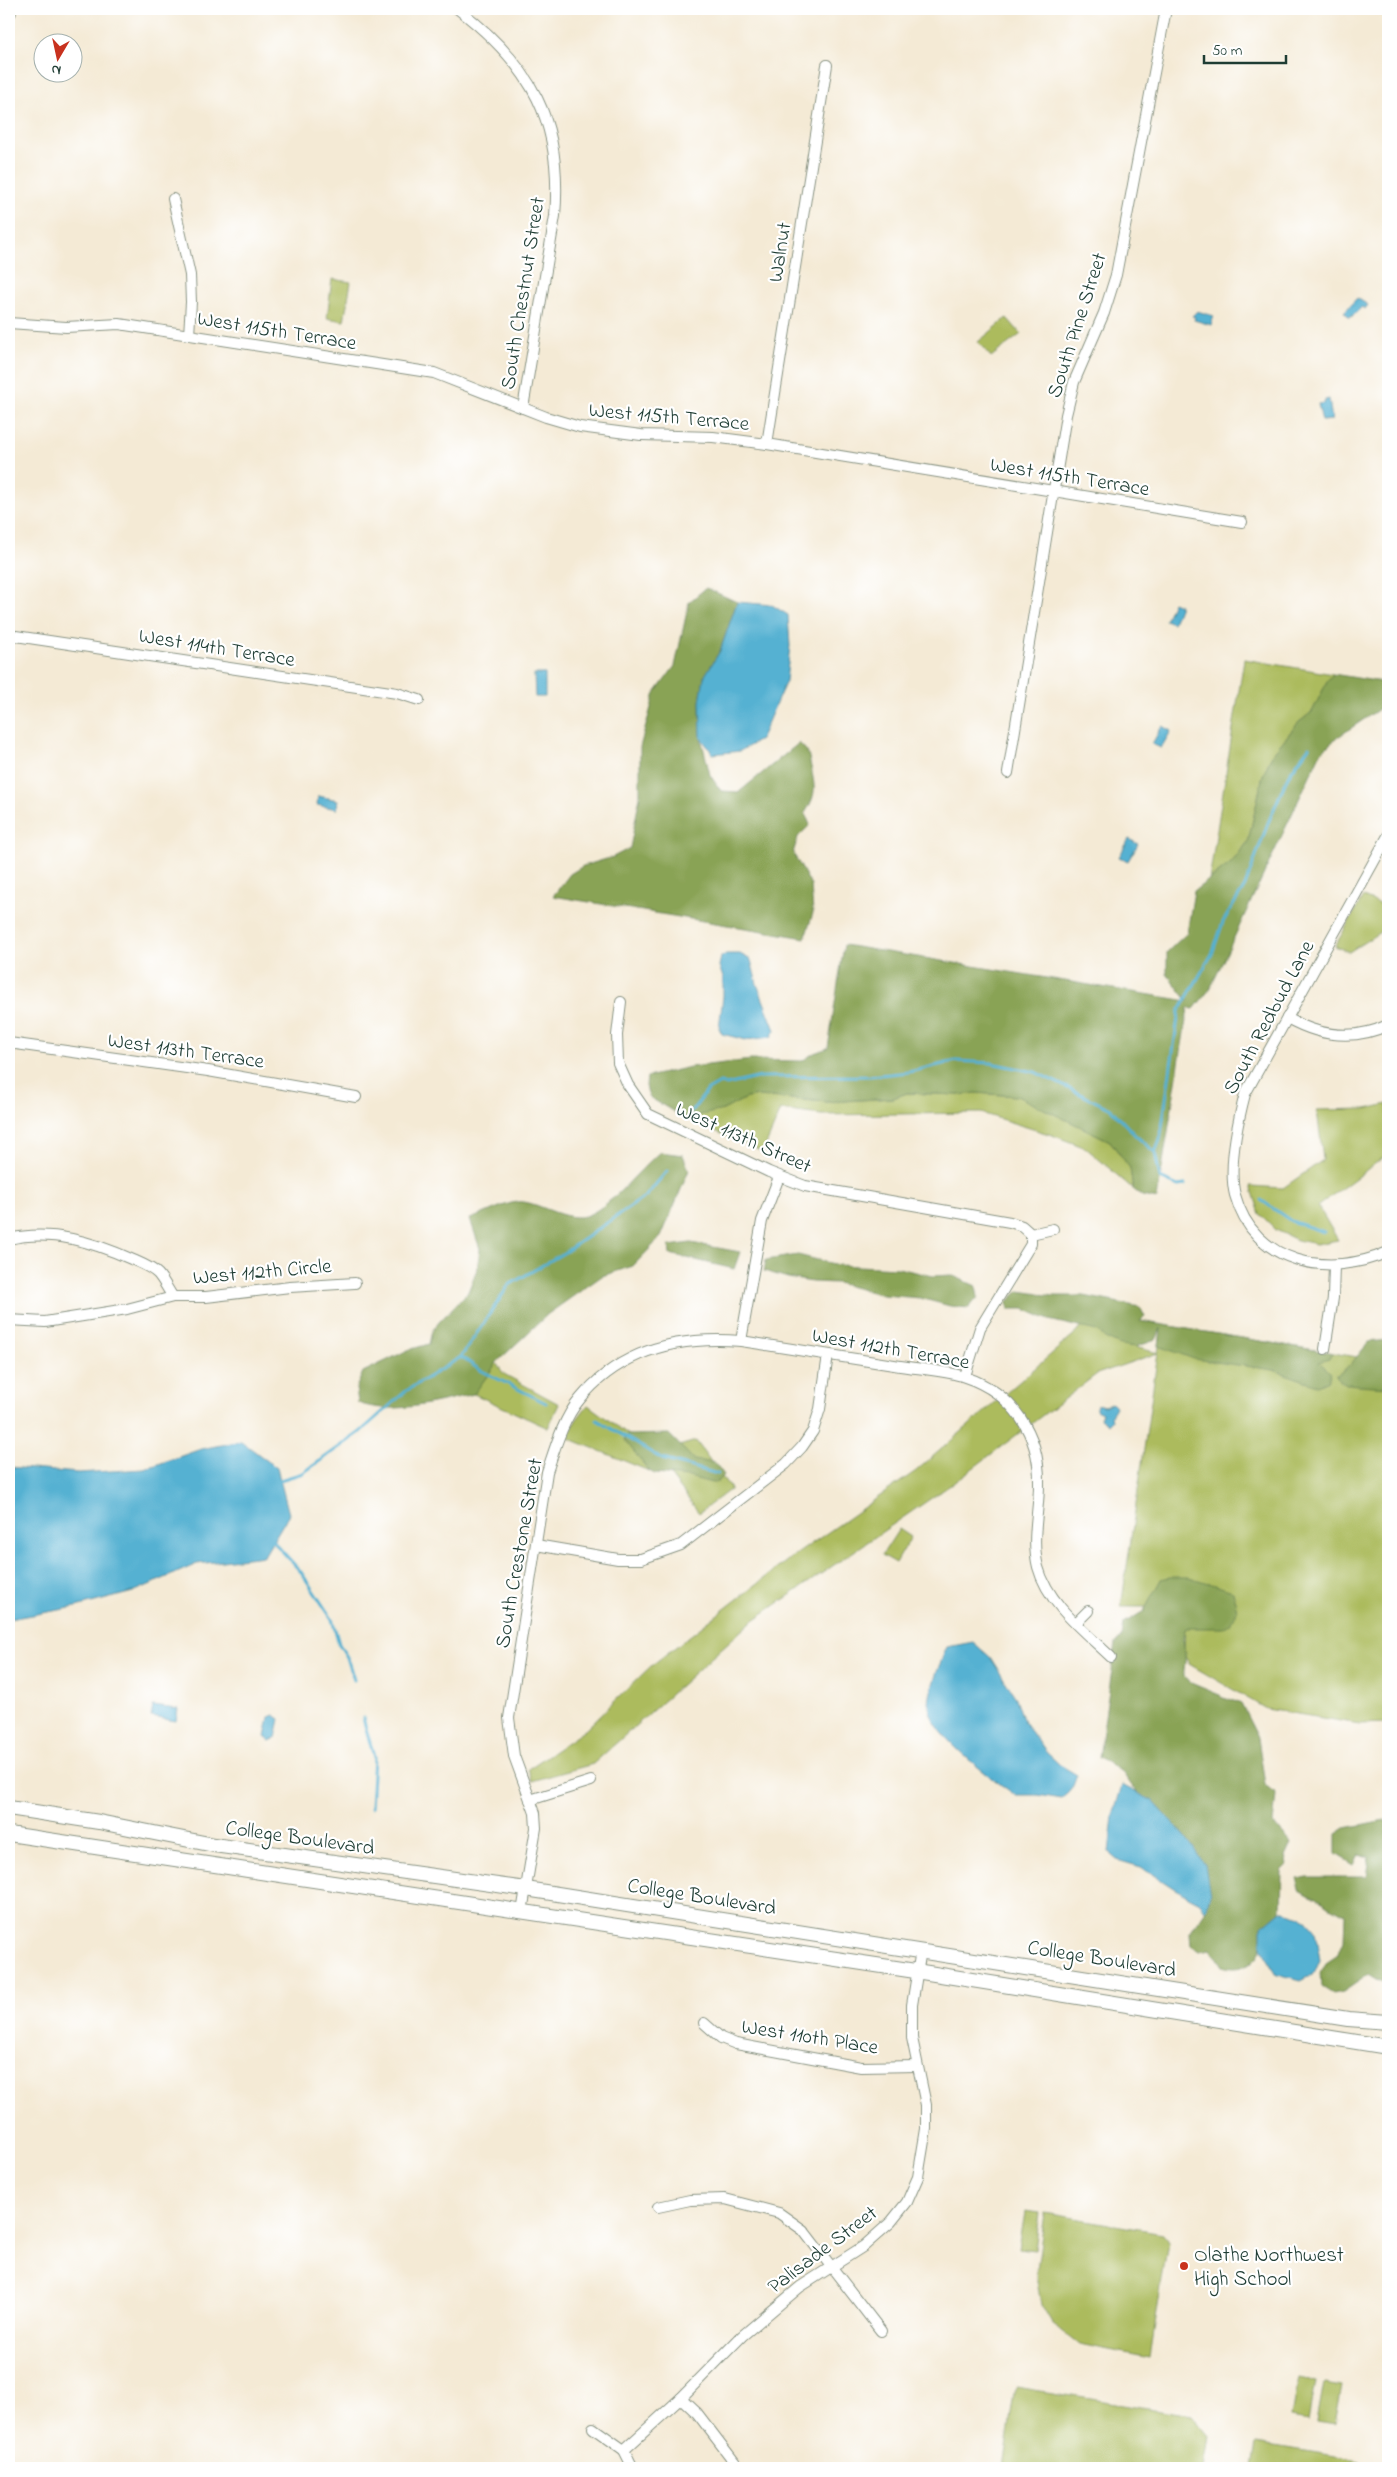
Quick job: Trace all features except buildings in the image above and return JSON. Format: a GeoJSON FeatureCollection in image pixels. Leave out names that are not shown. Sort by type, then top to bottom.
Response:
{"type":"FeatureCollection","features":[{"type":"Feature","properties":{"kind":"main road","name":"College Boulevard"},"geometry":{"type":"LineString","coordinates":[[9,1808],[99,1822],[214,1845],[526,1889],[1348,2019],[1388,2022]]}},
{"type":"Feature","properties":{"kind":"main road","name":"College Boulevard"},"geometry":{"type":"LineString","coordinates":[[9,1834],[918,1972],[1388,2047]]}},
{"type":"Feature","properties":{"kind":"street","name":"South Chestnut Street"},"geometry":{"type":"LineString","coordinates":[[458,9],[503,47],[520,68],[545,114],[554,157],[557,190],[555,216],[523,408]]}},
{"type":"Feature","properties":{"kind":"street","name":"South Pine Street"},"geometry":{"type":"LineString","coordinates":[[1008,773],[1053,492],[1074,382],[1104,313],[1116,275],[1166,9]]}},
{"type":"Feature","properties":{"kind":"street","name":"Walnut"},"geometry":{"type":"LineString","coordinates":[[767,444],[827,65]]}},
{"type":"Feature","properties":{"kind":"street"},"geometry":{"type":"LineString","coordinates":[[173,198],[190,275],[192,302],[189,335]]}},
{"type":"Feature","properties":{"kind":"street","name":"West 115th Terrace"},"geometry":{"type":"LineString","coordinates":[[9,323],[66,327],[119,324],[434,373],[546,417],[580,427],[612,432],[714,437],[767,444],[1242,522]]}},
{"type":"Feature","properties":{"kind":"street","name":"West 114th Terrace"},"geometry":{"type":"LineString","coordinates":[[9,635],[397,693],[418,700]]}},
{"type":"Feature","properties":{"kind":"street","name":"South Redbud Lane"},"geometry":{"type":"LineString","coordinates":[[1388,836],[1245,1094],[1238,1119],[1234,1168],[1235,1195],[1248,1224],[1268,1246],[1298,1260],[1334,1265],[1363,1260],[1388,1252]]}},
{"type":"Feature","properties":{"kind":"street","name":"West 113th Street"},"geometry":{"type":"LineString","coordinates":[[621,1002],[617,1035],[618,1063],[628,1085],[648,1114],[779,1177],[805,1186],[1010,1222],[1022,1226],[1031,1234]]}},
{"type":"Feature","properties":{"kind":"street"},"geometry":{"type":"LineString","coordinates":[[1287,1018],[1303,1027],[1323,1034],[1349,1036],[1375,1031],[1388,1025]]}},
{"type":"Feature","properties":{"kind":"street","name":"West 113th Terrace"},"geometry":{"type":"LineString","coordinates":[[9,1043],[208,1071],[356,1097]]}},
{"type":"Feature","properties":{"kind":"street"},"geometry":{"type":"LineString","coordinates":[[741,1341],[753,1262],[762,1221],[779,1177]]}},
{"type":"Feature","properties":{"kind":"street"},"geometry":{"type":"LineString","coordinates":[[964,1376],[980,1328],[1031,1244],[1031,1234],[1053,1230]]}},
{"type":"Feature","properties":{"kind":"street","name":"West 112th Circle"},"geometry":{"type":"LineString","coordinates":[[9,1239],[47,1236],[78,1240],[104,1247],[157,1274],[173,1297]]}},
{"type":"Feature","properties":{"kind":"street"},"geometry":{"type":"LineString","coordinates":[[1325,1349],[1333,1298],[1334,1265]]}},
{"type":"Feature","properties":{"kind":"street","name":"West 112th Circle"},"geometry":{"type":"LineString","coordinates":[[9,1320],[45,1322],[127,1309],[173,1297],[206,1297],[290,1287],[355,1283]]}},
{"type":"Feature","properties":{"kind":"street","name":"South Crestone Street"},"geometry":{"type":"LineString","coordinates":[[522,1912],[536,1828],[535,1813],[514,1756],[509,1718],[548,1472],[560,1434],[579,1400],[603,1376],[640,1353],[676,1342],[708,1338],[741,1341]]}},
{"type":"Feature","properties":{"kind":"street","name":"West 112th Terrace"},"geometry":{"type":"LineString","coordinates":[[741,1341],[964,1376],[1001,1395],[1028,1427],[1038,1454],[1039,1483],[1034,1543],[1038,1568],[1049,1592],[1076,1623],[1111,1657]]}},
{"type":"Feature","properties":{"kind":"street"},"geometry":{"type":"LineString","coordinates":[[536,1546],[618,1559],[640,1559],[681,1545],[786,1464],[802,1447],[813,1431],[820,1409],[828,1355]]}},
{"type":"Feature","properties":{"kind":"street"},"geometry":{"type":"LineString","coordinates":[[1076,1623],[1088,1610]]}},
{"type":"Feature","properties":{"kind":"street"},"geometry":{"type":"LineString","coordinates":[[530,1800],[591,1781]]}},
{"type":"Feature","properties":{"kind":"street","name":"Palisade Street"},"geometry":{"type":"LineString","coordinates":[[624,2450],[681,2398],[742,2336],[800,2286],[864,2246],[891,2222],[907,2202],[918,2176],[926,2129],[926,2105],[916,2066],[912,2038],[912,2005],[921,1950]]}},
{"type":"Feature","properties":{"kind":"street","name":"West 110th Place"},"geometry":{"type":"LineString","coordinates":[[704,2023],[721,2038],[736,2044],[862,2067],[916,2066]]}},
{"type":"Feature","properties":{"kind":"street"},"geometry":{"type":"LineString","coordinates":[[658,2207],[690,2200],[725,2199],[779,2213],[802,2230],[881,2331]]}},
{"type":"Feature","properties":{"kind":"street"},"geometry":{"type":"LineString","coordinates":[[681,2398],[697,2413],[739,2468]]}},
{"type":"Feature","properties":{"kind":"street"},"geometry":{"type":"LineString","coordinates":[[593,2428],[624,2450],[633,2468]]}},
{"type":"Feature","properties":{"kind":"green space"},"geometry":{"type":"Polygon","coordinates":[[[332,279],[351,282],[344,321],[327,318],[332,279]]]}},
{"type":"Feature","properties":{"kind":"green space"},"geometry":{"type":"Polygon","coordinates":[[[1007,318],[1021,334],[991,357],[978,342],[1007,318]]]}},
{"type":"Feature","properties":{"kind":"green space"},"geometry":{"type":"Polygon","coordinates":[[[706,588],[737,602],[720,651],[704,677],[700,702],[701,738],[710,775],[721,791],[739,792],[799,743],[809,756],[814,791],[812,801],[805,813],[810,825],[798,837],[793,853],[811,885],[813,913],[805,938],[553,896],[570,874],[583,866],[613,857],[630,848],[640,796],[640,747],[655,693],[675,666],[689,602],[706,588]]]}},
{"type":"Feature","properties":{"kind":"green space"},"geometry":{"type":"Polygon","coordinates":[[[1244,659],[1333,674],[1312,712],[1298,723],[1273,753],[1263,775],[1248,842],[1231,863],[1209,880],[1244,659]]]}},
{"type":"Feature","properties":{"kind":"green space"},"geometry":{"type":"Polygon","coordinates":[[[1333,674],[1388,683],[1388,703],[1338,737],[1321,752],[1210,989],[1194,1009],[1188,1008],[1157,1199],[1142,1196],[1133,1189],[1130,1168],[1110,1141],[1017,1096],[976,1093],[959,1095],[907,1093],[893,1098],[826,1102],[759,1096],[746,1098],[723,1110],[692,1117],[681,1116],[649,1097],[646,1086],[647,1077],[690,1067],[751,1060],[802,1061],[814,1053],[828,1048],[844,945],[1188,1001],[1167,974],[1167,952],[1187,933],[1194,891],[1231,863],[1248,842],[1263,775],[1273,753],[1298,723],[1312,712],[1333,674]]]}},
{"type":"Feature","properties":{"kind":"green space"},"geometry":{"type":"Polygon","coordinates":[[[1363,897],[1388,907],[1388,927],[1349,952],[1335,946],[1363,897]]]}},
{"type":"Feature","properties":{"kind":"green space"},"geometry":{"type":"Polygon","coordinates":[[[907,1093],[959,1095],[976,1093],[1018,1096],[1110,1141],[1130,1168],[1133,1189],[1086,1148],[1052,1135],[981,1113],[821,1115],[781,1110],[763,1152],[681,1116],[723,1110],[746,1098],[759,1096],[826,1102],[893,1098],[907,1093]]]}},
{"type":"Feature","properties":{"kind":"green space"},"geometry":{"type":"Polygon","coordinates":[[[1388,1104],[1388,1154],[1318,1206],[1338,1240],[1316,1244],[1297,1240],[1276,1230],[1260,1214],[1251,1186],[1283,1188],[1323,1160],[1317,1110],[1366,1109],[1388,1104]]]}},
{"type":"Feature","properties":{"kind":"green space"},"geometry":{"type":"Polygon","coordinates":[[[660,1152],[683,1155],[689,1170],[661,1237],[633,1266],[602,1276],[548,1314],[498,1361],[474,1394],[401,1408],[372,1407],[358,1403],[356,1388],[363,1372],[408,1350],[429,1344],[432,1331],[468,1292],[477,1269],[480,1249],[470,1219],[517,1202],[533,1204],[570,1216],[588,1215],[598,1210],[617,1195],[660,1152]]]}},
{"type":"Feature","properties":{"kind":"green space"},"geometry":{"type":"Polygon","coordinates":[[[691,1243],[740,1252],[734,1269],[670,1254],[669,1246],[691,1243]]]}},
{"type":"Feature","properties":{"kind":"green space"},"geometry":{"type":"Polygon","coordinates":[[[798,1255],[838,1265],[898,1268],[933,1276],[951,1275],[976,1286],[978,1297],[969,1308],[950,1306],[920,1298],[883,1295],[837,1283],[812,1282],[788,1278],[764,1271],[766,1260],[798,1255]]]}},
{"type":"Feature","properties":{"kind":"green space"},"geometry":{"type":"Polygon","coordinates":[[[1019,1291],[1054,1296],[1084,1296],[1140,1307],[1145,1317],[1140,1321],[1332,1353],[1329,1359],[1319,1362],[1331,1373],[1328,1380],[1317,1385],[1274,1370],[1194,1359],[1159,1346],[1161,1328],[1156,1340],[1135,1347],[1120,1345],[1105,1338],[1097,1331],[1049,1320],[1024,1309],[1009,1309],[1007,1302],[1019,1291]]]}},
{"type":"Feature","properties":{"kind":"green space"},"geometry":{"type":"Polygon","coordinates":[[[1086,1324],[1132,1340],[1135,1347],[1158,1353],[1097,1374],[952,1484],[751,1622],[593,1764],[532,1781],[528,1769],[585,1730],[652,1665],[788,1560],[916,1471],[1086,1324]]]}},
{"type":"Feature","properties":{"kind":"green space"},"geometry":{"type":"Polygon","coordinates":[[[1162,1325],[1388,1362],[1388,1723],[1360,1724],[1266,1709],[1189,1664],[1184,1654],[1185,1621],[1148,1607],[1121,1607],[1162,1325]]]}},
{"type":"Feature","properties":{"kind":"green space"},"geometry":{"type":"Polygon","coordinates":[[[1388,1340],[1388,1387],[1345,1384],[1336,1376],[1350,1365],[1369,1342],[1388,1340]]]}},
{"type":"Feature","properties":{"kind":"green space"},"geometry":{"type":"Polygon","coordinates":[[[496,1363],[504,1374],[559,1404],[548,1428],[474,1394],[496,1363]]]}},
{"type":"Feature","properties":{"kind":"green space"},"geometry":{"type":"Polygon","coordinates":[[[588,1405],[629,1435],[679,1446],[696,1441],[731,1489],[699,1513],[669,1474],[649,1471],[568,1438],[576,1420],[588,1405]]]}},
{"type":"Feature","properties":{"kind":"green space"},"geometry":{"type":"Polygon","coordinates":[[[669,1434],[694,1460],[715,1463],[724,1475],[719,1481],[712,1483],[689,1477],[655,1474],[649,1471],[624,1439],[627,1435],[669,1434]]]}},
{"type":"Feature","properties":{"kind":"green space"},"geometry":{"type":"Polygon","coordinates":[[[899,1529],[911,1537],[896,1563],[882,1555],[899,1529]]]}},
{"type":"Feature","properties":{"kind":"green space"},"geometry":{"type":"Polygon","coordinates":[[[1189,1577],[1233,1591],[1237,1611],[1231,1624],[1223,1628],[1186,1628],[1183,1639],[1184,1677],[1191,1683],[1241,1704],[1258,1738],[1265,1785],[1276,1794],[1273,1823],[1292,1844],[1286,1857],[1288,1865],[1282,1871],[1281,1910],[1262,1926],[1262,1946],[1256,1958],[1241,1967],[1228,1968],[1222,1966],[1211,1949],[1200,1951],[1191,1945],[1190,1933],[1207,1908],[1205,1865],[1185,1836],[1154,1802],[1137,1793],[1122,1772],[1099,1757],[1116,1643],[1122,1637],[1124,1623],[1144,1611],[1161,1579],[1189,1577]]]}},
{"type":"Feature","properties":{"kind":"green space"},"geometry":{"type":"Polygon","coordinates":[[[1385,1820],[1388,1824],[1388,1983],[1376,1980],[1368,1975],[1343,1992],[1333,1994],[1322,1987],[1321,1972],[1326,1963],[1338,1955],[1344,1941],[1345,1915],[1300,1889],[1297,1879],[1308,1877],[1366,1877],[1369,1857],[1359,1854],[1354,1865],[1336,1854],[1336,1834],[1345,1828],[1385,1820]]]}},
{"type":"Feature","properties":{"kind":"green space"},"geometry":{"type":"Polygon","coordinates":[[[1025,2211],[1040,2213],[1035,2250],[1019,2248],[1025,2211]]]}},
{"type":"Feature","properties":{"kind":"green space"},"geometry":{"type":"Polygon","coordinates":[[[1045,2213],[1163,2233],[1168,2241],[1150,2358],[1079,2344],[1052,2323],[1041,2304],[1036,2276],[1045,2213]]]}},
{"type":"Feature","properties":{"kind":"green space"},"geometry":{"type":"Polygon","coordinates":[[[1298,2378],[1316,2381],[1309,2420],[1291,2417],[1298,2378]]]}},
{"type":"Feature","properties":{"kind":"green space"},"geometry":{"type":"Polygon","coordinates":[[[1324,2382],[1342,2385],[1335,2424],[1317,2421],[1324,2382]]]}},
{"type":"Feature","properties":{"kind":"green space"},"geometry":{"type":"Polygon","coordinates":[[[1015,2387],[1192,2415],[1209,2436],[1204,2468],[1003,2468],[1015,2387]]]}},
{"type":"Feature","properties":{"kind":"green space"},"geometry":{"type":"Polygon","coordinates":[[[1256,2443],[1359,2460],[1358,2468],[1252,2468],[1256,2443]]]}},
{"type":"Feature","properties":{"kind":"water"},"geometry":{"type":"Polygon","coordinates":[[[1357,298],[1368,305],[1365,309],[1362,307],[1350,318],[1344,312],[1357,298]]]}},
{"type":"Feature","properties":{"kind":"water"},"geometry":{"type":"Polygon","coordinates":[[[1197,311],[1214,316],[1211,325],[1194,320],[1195,317],[1192,316],[1197,311]]]}},
{"type":"Feature","properties":{"kind":"water"},"geometry":{"type":"Polygon","coordinates":[[[1329,399],[1332,420],[1322,421],[1318,404],[1325,403],[1325,400],[1329,399]]]}},
{"type":"Feature","properties":{"kind":"water"},"geometry":{"type":"Polygon","coordinates":[[[737,602],[772,605],[788,615],[790,646],[786,681],[760,740],[740,751],[713,754],[701,738],[700,702],[704,677],[720,651],[737,602]]]}},
{"type":"Feature","properties":{"kind":"water"},"geometry":{"type":"Polygon","coordinates":[[[1173,602],[1180,605],[1173,623],[1165,620],[1173,602]]]}},
{"type":"Feature","properties":{"kind":"water"},"geometry":{"type":"Polygon","coordinates":[[[534,674],[545,674],[545,697],[535,697],[534,674]]]}},
{"type":"Feature","properties":{"kind":"water"},"geometry":{"type":"Polygon","coordinates":[[[1162,726],[1171,731],[1161,748],[1152,744],[1162,726]]]}},
{"type":"Feature","properties":{"kind":"water"},"geometry":{"type":"Polygon","coordinates":[[[318,796],[338,800],[337,809],[317,805],[318,796]]]}},
{"type":"Feature","properties":{"kind":"water"},"geometry":{"type":"Polygon","coordinates":[[[1129,839],[1138,844],[1128,861],[1119,857],[1129,839]]]}},
{"type":"Feature","properties":{"kind":"water"},"geometry":{"type":"Polygon","coordinates":[[[726,954],[740,954],[751,960],[757,984],[775,1030],[771,1037],[746,1040],[722,1034],[719,1028],[723,978],[719,966],[721,957],[726,954]]]}},
{"type":"Feature","properties":{"kind":"water"},"geometry":{"type":"Polygon","coordinates":[[[1112,1403],[1116,1407],[1111,1415],[1112,1420],[1108,1424],[1100,1418],[1102,1413],[1096,1410],[1096,1407],[1098,1404],[1104,1406],[1112,1403]]]}},
{"type":"Feature","properties":{"kind":"water"},"geometry":{"type":"Polygon","coordinates":[[[241,1441],[277,1468],[289,1514],[264,1556],[197,1564],[133,1592],[76,1607],[9,1619],[9,1467],[78,1473],[144,1469],[201,1449],[241,1441]]]}},
{"type":"Feature","properties":{"kind":"water"},"geometry":{"type":"Polygon","coordinates":[[[973,1642],[990,1657],[1016,1698],[1024,1722],[1046,1752],[1060,1765],[1077,1775],[1073,1786],[1062,1799],[1038,1795],[1015,1795],[978,1767],[951,1743],[933,1718],[929,1700],[938,1668],[947,1647],[973,1642]]]}},
{"type":"Feature","properties":{"kind":"water"},"geometry":{"type":"Polygon","coordinates":[[[153,1706],[178,1709],[176,1721],[151,1717],[153,1706]]]}},
{"type":"Feature","properties":{"kind":"water"},"geometry":{"type":"Polygon","coordinates":[[[274,1715],[280,1719],[276,1738],[270,1741],[265,1737],[269,1717],[274,1715]]]}},
{"type":"Feature","properties":{"kind":"water"},"geometry":{"type":"Polygon","coordinates":[[[1122,1785],[1153,1801],[1185,1836],[1205,1865],[1210,1894],[1205,1910],[1200,1902],[1175,1889],[1141,1867],[1117,1860],[1109,1853],[1113,1816],[1122,1785]]]}},
{"type":"Feature","properties":{"kind":"water"},"geometry":{"type":"Polygon","coordinates":[[[1281,1910],[1302,1916],[1315,1931],[1320,1960],[1314,1974],[1300,1981],[1274,1974],[1262,1947],[1262,1926],[1281,1910]]]}},
{"type":"Feature","properties":{"kind":"waterway"},"geometry":{"type":"LineString","coordinates":[[691,1112],[708,1090],[720,1083],[726,1085],[761,1077],[870,1076],[909,1072],[956,1061],[991,1063],[1035,1072],[1111,1109],[1136,1136],[1155,1152],[1160,1140],[1179,1011],[1212,954],[1223,922],[1245,886],[1268,823],[1288,776],[1309,747]]}},
{"type":"Feature","properties":{"kind":"waterway"},"geometry":{"type":"LineString","coordinates":[[1155,1152],[1160,1178],[1178,1186],[1185,1185]]}},
{"type":"Feature","properties":{"kind":"waterway"},"geometry":{"type":"LineString","coordinates":[[280,1480],[303,1473],[359,1433],[406,1391],[461,1357],[509,1285],[565,1252],[646,1196],[667,1171]]}},
{"type":"Feature","properties":{"kind":"waterway"},"geometry":{"type":"LineString","coordinates":[[1261,1200],[1291,1221],[1324,1232]]}},
{"type":"Feature","properties":{"kind":"waterway"},"geometry":{"type":"LineString","coordinates":[[461,1357],[480,1370],[546,1403]]}},
{"type":"Feature","properties":{"kind":"waterway"},"geometry":{"type":"LineString","coordinates":[[597,1420],[662,1459],[718,1474]]}},
{"type":"Feature","properties":{"kind":"waterway"},"geometry":{"type":"LineString","coordinates":[[273,1541],[301,1572],[332,1619],[339,1644],[347,1657],[354,1680]]}},
{"type":"Feature","properties":{"kind":"waterway"},"geometry":{"type":"LineString","coordinates":[[363,1718],[374,1757],[371,1808]]}},
{"type":"Feature","properties":{"kind":"place","name":"Olathe Northwest High School"},"geometry":{"type":"Point","coordinates":[1184,2266]}}]}
